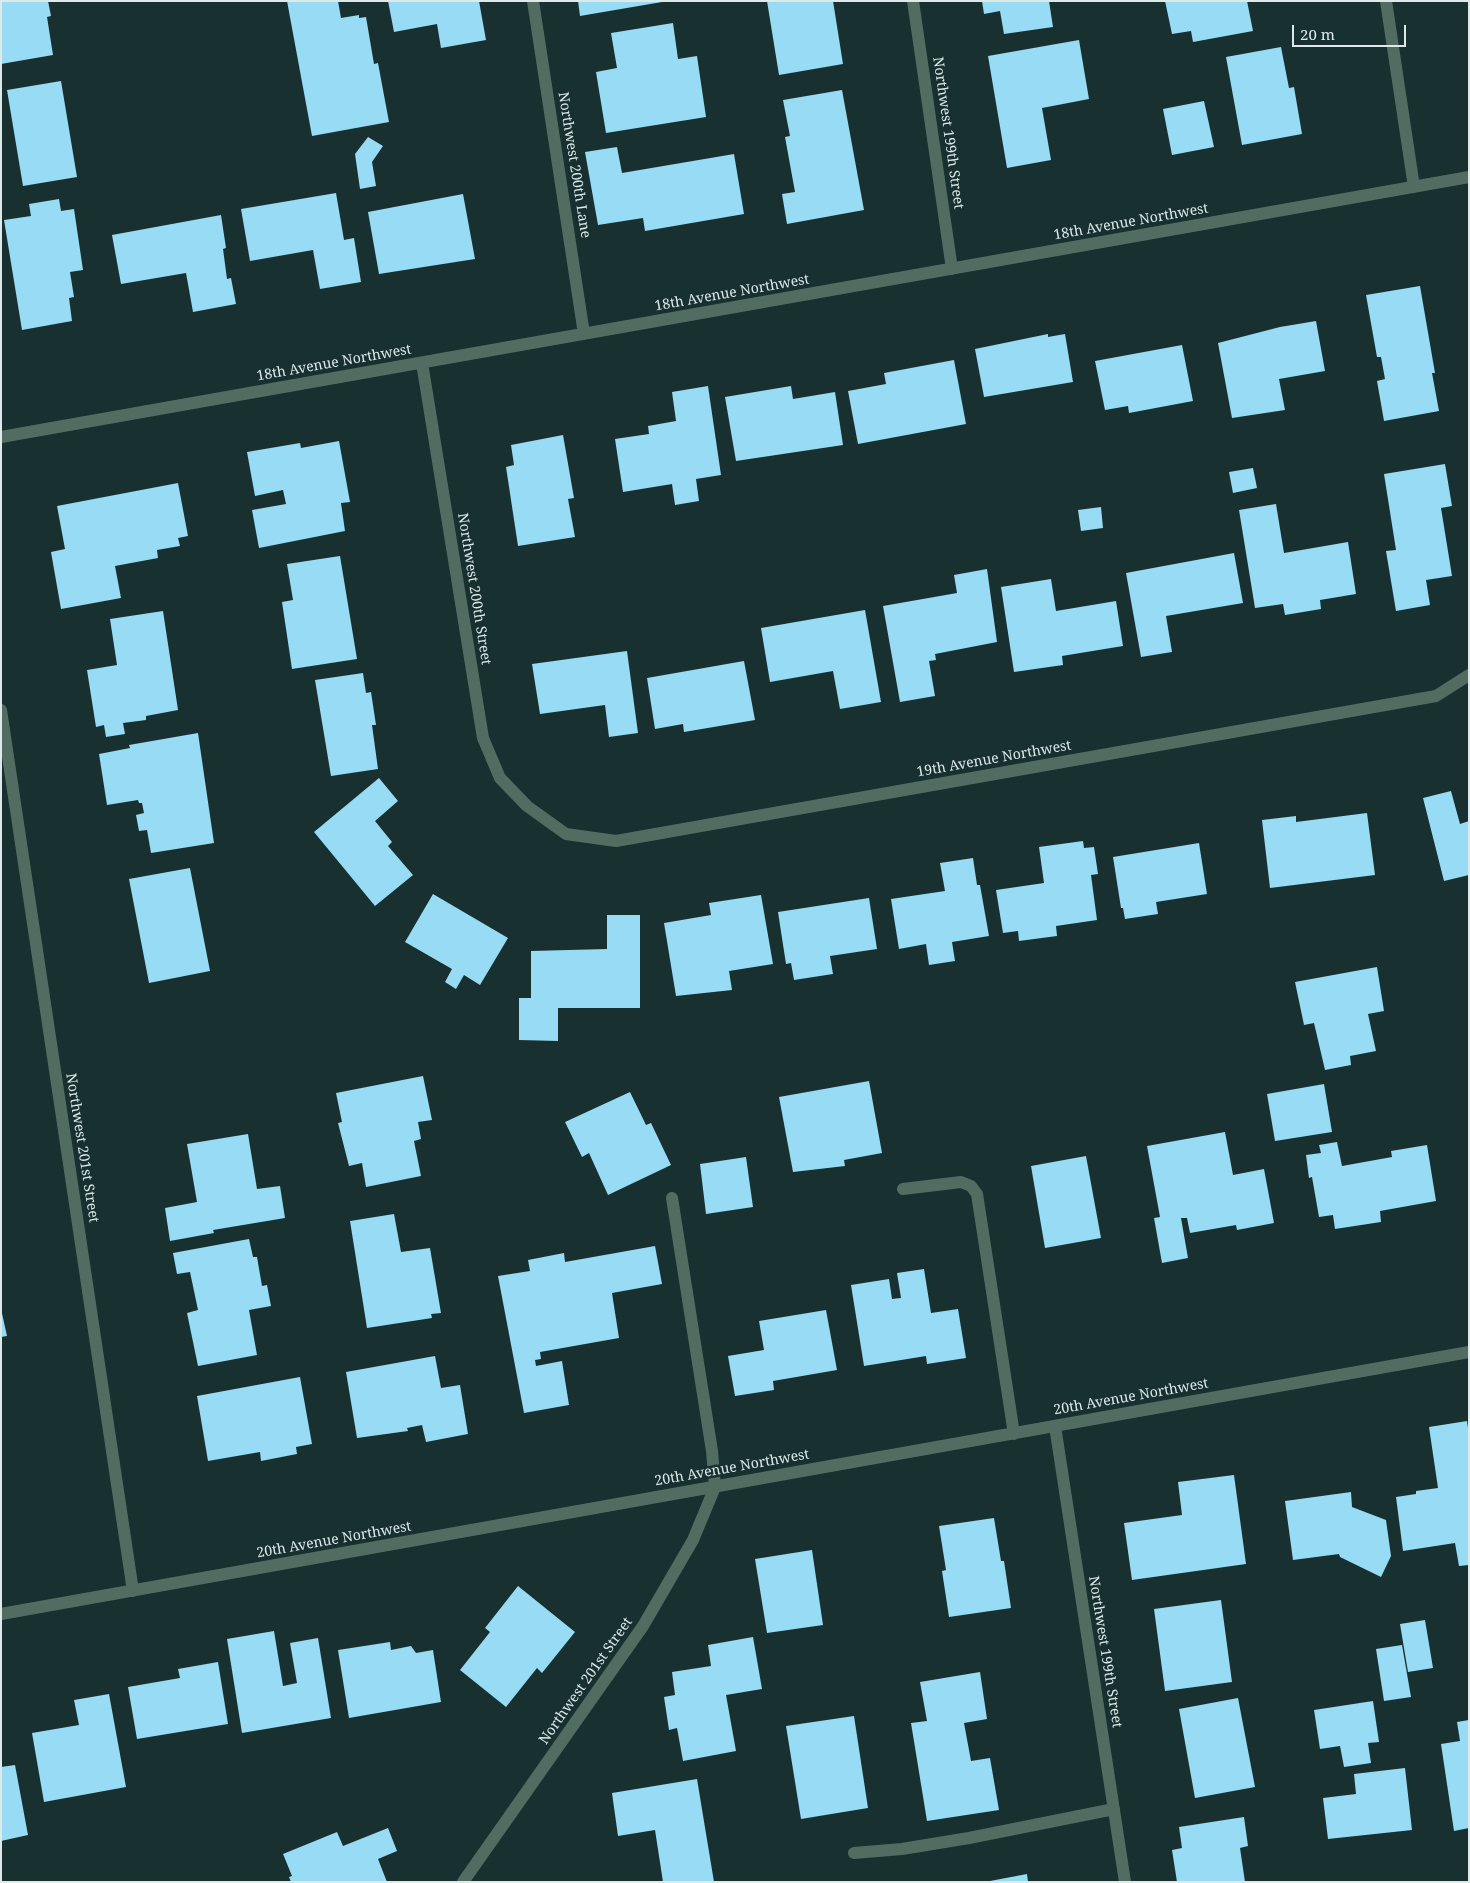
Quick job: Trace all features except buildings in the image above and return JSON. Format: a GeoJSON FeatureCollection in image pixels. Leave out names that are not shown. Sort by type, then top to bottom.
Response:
{"type":"FeatureCollection","features":[{"type":"Feature","properties":{"kind":"street","name":"Northwest 200th Lane"},"geometry":{"type":"LineString","coordinates":[[533,1],[584,334]]}},
{"type":"Feature","properties":{"kind":"street","name":"Northwest 199th Street"},"geometry":{"type":"LineString","coordinates":[[913,1],[952,269]]}},
{"type":"Feature","properties":{"kind":"street"},"geometry":{"type":"LineString","coordinates":[[1386,1],[1414,187]]}},
{"type":"Feature","properties":{"kind":"street","name":"18th Avenue Northwest"},"geometry":{"type":"LineString","coordinates":[[1,438],[1469,177]]}},
{"type":"Feature","properties":{"kind":"street","name":"Northwest 200th Street"},"geometry":{"type":"LineString","coordinates":[[422,363],[483,738],[500,778],[527,806]]}},
{"type":"Feature","properties":{"kind":"street","name":"19th Avenue Northwest"},"geometry":{"type":"LineString","coordinates":[[527,806],[566,834],[616,841],[1436,696],[1469,675]]}},
{"type":"Feature","properties":{"kind":"street","name":"Northwest 201st Street"},"geometry":{"type":"LineString","coordinates":[[1,710],[133,1591]]}},
{"type":"Feature","properties":{"kind":"street"},"geometry":{"type":"LineString","coordinates":[[903,1189],[961,1182],[971,1186],[977,1194],[1014,1434]]}},
{"type":"Feature","properties":{"kind":"street"},"geometry":{"type":"LineString","coordinates":[[672,1198],[712,1451],[715,1487]]}},
{"type":"Feature","properties":{"kind":"street","name":"20th Avenue Northwest"},"geometry":{"type":"LineString","coordinates":[[1,1614],[1469,1352]]}},
{"type":"Feature","properties":{"kind":"street","name":"Northwest 199th Street"},"geometry":{"type":"LineString","coordinates":[[1055,1426],[1125,1882]]}},
{"type":"Feature","properties":{"kind":"street","name":"Northwest 201st Street"},"geometry":{"type":"LineString","coordinates":[[463,1882],[643,1626],[693,1540],[715,1487]]}},
{"type":"Feature","properties":{"kind":"street"},"geometry":{"type":"LineString","coordinates":[[854,1853],[902,1849],[969,1838],[1114,1809]]}}]}
